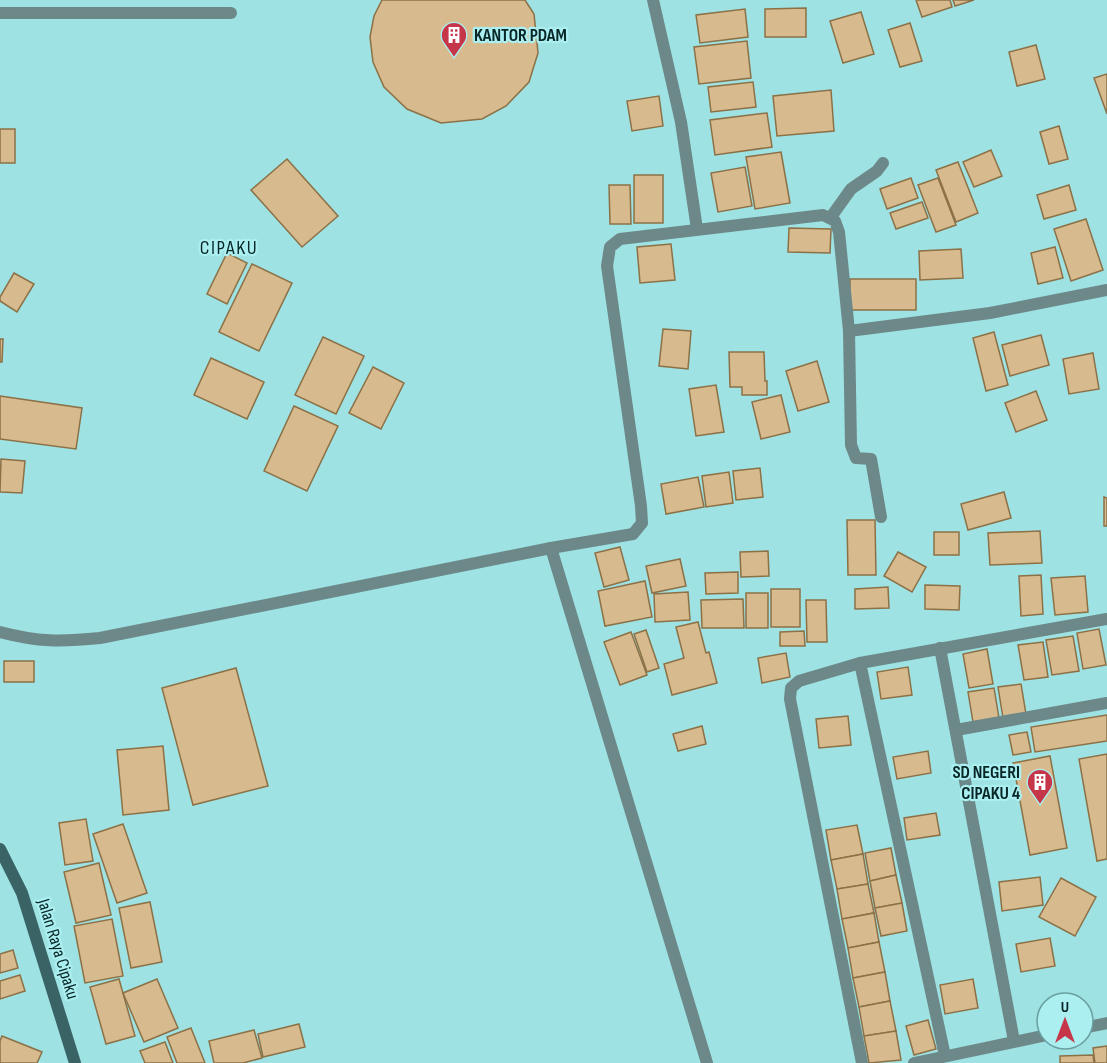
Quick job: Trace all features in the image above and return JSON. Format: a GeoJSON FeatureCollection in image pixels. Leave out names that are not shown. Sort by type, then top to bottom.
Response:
{"type":"FeatureCollection","features":[{"type":"Feature","properties":{"kind":"street"},"geometry":{"type":"LineString","coordinates":[[653,0],[681,122],[697,229]]}},
{"type":"Feature","properties":{"kind":"street"},"geometry":{"type":"LineString","coordinates":[[0,13],[231,13]]}},
{"type":"Feature","properties":{"kind":"street"},"geometry":{"type":"LineString","coordinates":[[831,217],[850,189],[877,171],[883,163]]}},
{"type":"Feature","properties":{"kind":"street"},"geometry":{"type":"LineString","coordinates":[[0,632],[29,640],[61,642],[100,638],[551,548],[633,534],[642,523],[607,266],[610,247],[620,239],[823,215],[831,217],[838,226],[839,232],[849,331],[851,445],[856,458],[871,459],[881,517]]}},
{"type":"Feature","properties":{"kind":"street"},"geometry":{"type":"LineString","coordinates":[[849,331],[990,313],[1107,290]]}},
{"type":"Feature","properties":{"kind":"street"},"geometry":{"type":"LineString","coordinates":[[551,548],[707,1063]]}},
{"type":"Feature","properties":{"kind":"street"},"geometry":{"type":"LineString","coordinates":[[862,1063],[790,699],[791,688],[799,681],[860,663],[1107,619]]}},
{"type":"Feature","properties":{"kind":"street"},"geometry":{"type":"LineString","coordinates":[[940,648],[1014,1041]]}},
{"type":"Feature","properties":{"kind":"street"},"geometry":{"type":"LineString","coordinates":[[860,663],[945,1056]]}},
{"type":"Feature","properties":{"kind":"street"},"geometry":{"type":"LineString","coordinates":[[956,730],[1107,703]]}},
{"type":"Feature","properties":{"kind":"street","name":"Jalan Raya Cipaku"},"geometry":{"type":"LineString","coordinates":[[0,849],[22,893],[75,1063]]}},
{"type":"Feature","properties":{"kind":"street"},"geometry":{"type":"LineString","coordinates":[[914,1063],[1035,1037]]}},
{"type":"Feature","properties":{"kind":"building","name":"KANTOR PDAM"},"geometry":{"type":"Polygon","coordinates":[[[382,0],[525,0],[534,14],[538,53],[529,82],[506,106],[482,119],[441,123],[407,109],[384,87],[373,62],[370,37],[374,16],[382,0]]]}},
{"type":"Feature","properties":{"kind":"building"},"geometry":{"type":"Polygon","coordinates":[[[916,0],[950,0],[952,7],[922,17],[916,0]]]}},
{"type":"Feature","properties":{"kind":"building"},"geometry":{"type":"Polygon","coordinates":[[[953,0],[974,0],[955,6],[953,0]]]}},
{"type":"Feature","properties":{"kind":"building"},"geometry":{"type":"Polygon","coordinates":[[[806,8],[806,37],[765,37],[765,9],[806,8]]]}},
{"type":"Feature","properties":{"kind":"building"},"geometry":{"type":"Polygon","coordinates":[[[745,9],[748,37],[700,43],[696,15],[745,9]]]}},
{"type":"Feature","properties":{"kind":"building"},"geometry":{"type":"Polygon","coordinates":[[[861,12],[874,54],[843,63],[830,21],[861,12]]]}},
{"type":"Feature","properties":{"kind":"building"},"geometry":{"type":"Polygon","coordinates":[[[910,23],[922,61],[900,67],[888,30],[910,23]]]}},
{"type":"Feature","properties":{"kind":"building"},"geometry":{"type":"Polygon","coordinates":[[[747,41],[751,78],[699,84],[694,47],[747,41]]]}},
{"type":"Feature","properties":{"kind":"building"},"geometry":{"type":"Polygon","coordinates":[[[1036,45],[1045,79],[1017,86],[1009,52],[1036,45]]]}},
{"type":"Feature","properties":{"kind":"building"},"geometry":{"type":"Polygon","coordinates":[[[1107,74],[1107,114],[1094,78],[1107,74]]]}},
{"type":"Feature","properties":{"kind":"building"},"geometry":{"type":"Polygon","coordinates":[[[753,82],[756,107],[711,112],[708,87],[753,82]]]}},
{"type":"Feature","properties":{"kind":"building"},"geometry":{"type":"Polygon","coordinates":[[[831,90],[834,131],[777,136],[773,96],[831,90]]]}},
{"type":"Feature","properties":{"kind":"building"},"geometry":{"type":"Polygon","coordinates":[[[659,96],[663,126],[632,131],[627,101],[659,96]]]}},
{"type":"Feature","properties":{"kind":"building"},"geometry":{"type":"Polygon","coordinates":[[[767,113],[772,147],[715,155],[710,120],[767,113]]]}},
{"type":"Feature","properties":{"kind":"building"},"geometry":{"type":"Polygon","coordinates":[[[1059,126],[1068,159],[1049,164],[1040,132],[1059,126]]]}},
{"type":"Feature","properties":{"kind":"building"},"geometry":{"type":"Polygon","coordinates":[[[0,129],[15,129],[15,163],[0,163],[0,129]]]}},
{"type":"Feature","properties":{"kind":"building"},"geometry":{"type":"Polygon","coordinates":[[[991,150],[1002,176],[974,187],[963,162],[991,150]]]}},
{"type":"Feature","properties":{"kind":"building"},"geometry":{"type":"Polygon","coordinates":[[[781,152],[790,203],[755,209],[746,157],[781,152]]]}},
{"type":"Feature","properties":{"kind":"building"},"geometry":{"type":"Polygon","coordinates":[[[287,159],[338,216],[302,247],[251,190],[287,159]]]}},
{"type":"Feature","properties":{"kind":"building"},"geometry":{"type":"Polygon","coordinates":[[[958,162],[978,213],[956,222],[936,170],[958,162]]]}},
{"type":"Feature","properties":{"kind":"building"},"geometry":{"type":"Polygon","coordinates":[[[745,167],[752,206],[718,212],[711,173],[745,167]]]}},
{"type":"Feature","properties":{"kind":"building"},"geometry":{"type":"Polygon","coordinates":[[[634,175],[663,175],[663,223],[634,223],[634,175]]]}},
{"type":"Feature","properties":{"kind":"building"},"geometry":{"type":"Polygon","coordinates":[[[911,178],[918,198],[887,209],[880,189],[911,178]]]}},
{"type":"Feature","properties":{"kind":"building"},"geometry":{"type":"Polygon","coordinates":[[[938,178],[956,225],[936,232],[918,185],[938,178]]]}},
{"type":"Feature","properties":{"kind":"building"},"geometry":{"type":"Polygon","coordinates":[[[609,185],[630,185],[631,224],[610,224],[609,185]]]}},
{"type":"Feature","properties":{"kind":"building"},"geometry":{"type":"Polygon","coordinates":[[[1069,185],[1076,210],[1044,219],[1037,195],[1069,185]]]}},
{"type":"Feature","properties":{"kind":"building"},"geometry":{"type":"Polygon","coordinates":[[[922,202],[928,218],[896,229],[890,213],[922,202]]]}},
{"type":"Feature","properties":{"kind":"building"},"geometry":{"type":"Polygon","coordinates":[[[1086,219],[1103,270],[1071,281],[1054,229],[1086,219]]]}},
{"type":"Feature","properties":{"kind":"building"},"geometry":{"type":"Polygon","coordinates":[[[789,228],[831,229],[830,253],[788,252],[789,228]]]}},
{"type":"Feature","properties":{"kind":"building"},"geometry":{"type":"Polygon","coordinates":[[[671,244],[675,280],[640,283],[637,247],[671,244]]]}},
{"type":"Feature","properties":{"kind":"building"},"geometry":{"type":"Polygon","coordinates":[[[1055,247],[1063,278],[1038,284],[1031,253],[1055,247]]]}},
{"type":"Feature","properties":{"kind":"building"},"geometry":{"type":"Polygon","coordinates":[[[961,249],[963,278],[920,280],[919,251],[961,249]]]}},
{"type":"Feature","properties":{"kind":"building"},"geometry":{"type":"Polygon","coordinates":[[[227,253],[247,263],[227,304],[207,294],[227,253]]]}},
{"type":"Feature","properties":{"kind":"building"},"geometry":{"type":"Polygon","coordinates":[[[252,264],[292,283],[259,351],[219,332],[252,264]]]}},
{"type":"Feature","properties":{"kind":"building"},"geometry":{"type":"Polygon","coordinates":[[[14,273],[34,284],[17,312],[0,301],[14,273]]]}},
{"type":"Feature","properties":{"kind":"building"},"geometry":{"type":"Polygon","coordinates":[[[850,279],[916,279],[916,310],[850,310],[850,279]]]}},
{"type":"Feature","properties":{"kind":"building"},"geometry":{"type":"Polygon","coordinates":[[[663,329],[691,331],[688,369],[659,366],[663,329]]]}},
{"type":"Feature","properties":{"kind":"building"},"geometry":{"type":"Polygon","coordinates":[[[994,332],[1008,385],[986,391],[973,338],[994,332]]]}},
{"type":"Feature","properties":{"kind":"building"},"geometry":{"type":"Polygon","coordinates":[[[1041,335],[1049,365],[1010,376],[1002,345],[1041,335]]]}},
{"type":"Feature","properties":{"kind":"building"},"geometry":{"type":"Polygon","coordinates":[[[323,337],[364,356],[336,414],[295,395],[323,337]]]}},
{"type":"Feature","properties":{"kind":"building"},"geometry":{"type":"Polygon","coordinates":[[[0,339],[3,339],[2,362],[0,362],[0,339]]]}},
{"type":"Feature","properties":{"kind":"building"},"geometry":{"type":"Polygon","coordinates":[[[729,352],[764,352],[767,395],[742,395],[742,387],[730,387],[729,352]]]}},
{"type":"Feature","properties":{"kind":"building"},"geometry":{"type":"Polygon","coordinates":[[[1093,353],[1099,389],[1069,394],[1063,359],[1093,353]]]}},
{"type":"Feature","properties":{"kind":"building"},"geometry":{"type":"Polygon","coordinates":[[[211,358],[264,382],[247,419],[194,395],[211,358]]]}},
{"type":"Feature","properties":{"kind":"building"},"geometry":{"type":"Polygon","coordinates":[[[817,361],[829,402],[798,411],[786,371],[817,361]]]}},
{"type":"Feature","properties":{"kind":"building"},"geometry":{"type":"Polygon","coordinates":[[[373,367],[404,383],[381,429],[349,413],[373,367]]]}},
{"type":"Feature","properties":{"kind":"building"},"geometry":{"type":"Polygon","coordinates":[[[716,385],[724,432],[696,436],[689,389],[716,385]]]}},
{"type":"Feature","properties":{"kind":"building"},"geometry":{"type":"Polygon","coordinates":[[[1036,391],[1047,420],[1016,432],[1005,403],[1036,391]]]}},
{"type":"Feature","properties":{"kind":"building"},"geometry":{"type":"Polygon","coordinates":[[[781,395],[790,432],[761,439],[752,402],[781,395]]]}},
{"type":"Feature","properties":{"kind":"building"},"geometry":{"type":"Polygon","coordinates":[[[0,396],[82,408],[76,449],[0,439],[0,396]]]}},
{"type":"Feature","properties":{"kind":"building"},"geometry":{"type":"Polygon","coordinates":[[[294,406],[338,426],[307,491],[264,471],[294,406]]]}},
{"type":"Feature","properties":{"kind":"building"},"geometry":{"type":"Polygon","coordinates":[[[1,459],[25,461],[22,493],[0,492],[1,459]]]}},
{"type":"Feature","properties":{"kind":"building"},"geometry":{"type":"Polygon","coordinates":[[[760,468],[763,497],[736,500],[733,471],[760,468]]]}},
{"type":"Feature","properties":{"kind":"building"},"geometry":{"type":"Polygon","coordinates":[[[729,472],[733,503],[706,507],[702,476],[729,472]]]}},
{"type":"Feature","properties":{"kind":"building"},"geometry":{"type":"Polygon","coordinates":[[[698,477],[704,507],[666,514],[661,484],[698,477]]]}},
{"type":"Feature","properties":{"kind":"building"},"geometry":{"type":"Polygon","coordinates":[[[1004,492],[1011,518],[968,530],[961,504],[1004,492]]]}},
{"type":"Feature","properties":{"kind":"building"},"geometry":{"type":"Polygon","coordinates":[[[1104,497],[1107,498],[1107,526],[1104,526],[1104,497]]]}},
{"type":"Feature","properties":{"kind":"building"},"geometry":{"type":"Polygon","coordinates":[[[847,520],[875,520],[876,575],[848,575],[847,520]]]}},
{"type":"Feature","properties":{"kind":"building"},"geometry":{"type":"Polygon","coordinates":[[[1040,531],[1042,563],[990,565],[988,533],[1040,531]]]}},
{"type":"Feature","properties":{"kind":"building"},"geometry":{"type":"Polygon","coordinates":[[[934,532],[959,532],[959,555],[934,555],[934,532]]]}},
{"type":"Feature","properties":{"kind":"building"},"geometry":{"type":"Polygon","coordinates":[[[620,547],[629,580],[604,587],[595,553],[620,547]]]}},
{"type":"Feature","properties":{"kind":"building"},"geometry":{"type":"Polygon","coordinates":[[[768,551],[769,576],[741,577],[740,552],[768,551]]]}},
{"type":"Feature","properties":{"kind":"building"},"geometry":{"type":"Polygon","coordinates":[[[898,552],[926,567],[912,592],[884,576],[898,552]]]}},
{"type":"Feature","properties":{"kind":"building"},"geometry":{"type":"Polygon","coordinates":[[[680,559],[686,586],[652,593],[646,566],[680,559]]]}},
{"type":"Feature","properties":{"kind":"building"},"geometry":{"type":"Polygon","coordinates":[[[738,572],[738,593],[706,594],[705,573],[738,572]]]}},
{"type":"Feature","properties":{"kind":"building"},"geometry":{"type":"Polygon","coordinates":[[[1041,575],[1043,614],[1021,616],[1019,576],[1041,575]]]}},
{"type":"Feature","properties":{"kind":"building"},"geometry":{"type":"Polygon","coordinates":[[[1085,576],[1088,612],[1055,615],[1051,578],[1085,576]]]}},
{"type":"Feature","properties":{"kind":"building"},"geometry":{"type":"Polygon","coordinates":[[[645,581],[652,617],[605,626],[598,591],[645,581]]]}},
{"type":"Feature","properties":{"kind":"building"},"geometry":{"type":"Polygon","coordinates":[[[925,585],[960,586],[959,610],[925,609],[925,585]]]}},
{"type":"Feature","properties":{"kind":"building"},"geometry":{"type":"Polygon","coordinates":[[[888,587],[889,608],[855,609],[855,589],[888,587]]]}},
{"type":"Feature","properties":{"kind":"building"},"geometry":{"type":"Polygon","coordinates":[[[771,589],[800,589],[800,627],[771,627],[771,589]]]}},
{"type":"Feature","properties":{"kind":"building"},"geometry":{"type":"Polygon","coordinates":[[[688,592],[690,620],[655,622],[654,594],[688,592]]]}},
{"type":"Feature","properties":{"kind":"building"},"geometry":{"type":"Polygon","coordinates":[[[746,593],[768,593],[768,628],[746,628],[746,593]]]}},
{"type":"Feature","properties":{"kind":"building"},"geometry":{"type":"Polygon","coordinates":[[[743,599],[744,628],[702,628],[701,600],[743,599]]]}},
{"type":"Feature","properties":{"kind":"building"},"geometry":{"type":"Polygon","coordinates":[[[806,600],[826,600],[827,642],[807,642],[806,600]]]}},
{"type":"Feature","properties":{"kind":"building"},"geometry":{"type":"Polygon","coordinates":[[[698,622],[717,683],[672,695],[664,664],[684,658],[676,627],[698,622]]]}},
{"type":"Feature","properties":{"kind":"building"},"geometry":{"type":"Polygon","coordinates":[[[1099,629],[1106,665],[1083,669],[1077,633],[1099,629]]]}},
{"type":"Feature","properties":{"kind":"building"},"geometry":{"type":"Polygon","coordinates":[[[646,630],[659,668],[647,672],[634,634],[646,630]]]}},
{"type":"Feature","properties":{"kind":"building"},"geometry":{"type":"Polygon","coordinates":[[[804,631],[805,646],[780,646],[780,632],[804,631]]]}},
{"type":"Feature","properties":{"kind":"building"},"geometry":{"type":"Polygon","coordinates":[[[631,632],[647,675],[620,685],[604,642],[631,632]]]}},
{"type":"Feature","properties":{"kind":"building"},"geometry":{"type":"Polygon","coordinates":[[[1073,636],[1079,671],[1052,675],[1046,640],[1073,636]]]}},
{"type":"Feature","properties":{"kind":"building"},"geometry":{"type":"Polygon","coordinates":[[[1043,642],[1048,677],[1024,680],[1018,645],[1043,642]]]}},
{"type":"Feature","properties":{"kind":"building"},"geometry":{"type":"Polygon","coordinates":[[[987,649],[993,684],[969,688],[963,654],[987,649]]]}},
{"type":"Feature","properties":{"kind":"building"},"geometry":{"type":"Polygon","coordinates":[[[786,653],[790,677],[762,683],[758,658],[786,653]]]}},
{"type":"Feature","properties":{"kind":"building"},"geometry":{"type":"Polygon","coordinates":[[[4,661],[34,661],[34,682],[4,682],[4,661]]]}},
{"type":"Feature","properties":{"kind":"building"},"geometry":{"type":"Polygon","coordinates":[[[908,667],[912,695],[881,699],[877,672],[908,667]]]}},
{"type":"Feature","properties":{"kind":"building"},"geometry":{"type":"Polygon","coordinates":[[[236,668],[268,786],[193,805],[162,688],[236,668]]]}},
{"type":"Feature","properties":{"kind":"building"},"geometry":{"type":"Polygon","coordinates":[[[1021,684],[1026,714],[1003,718],[998,687],[1021,684]]]}},
{"type":"Feature","properties":{"kind":"building"},"geometry":{"type":"Polygon","coordinates":[[[994,688],[999,718],[973,722],[968,692],[994,688]]]}},
{"type":"Feature","properties":{"kind":"building","name":"SD NEGERI CIPAKU 4"},"geometry":{"type":"Polygon","coordinates":[[[1107,715],[1107,741],[1035,752],[1031,727],[1107,715]]]}},
{"type":"Feature","properties":{"kind":"building"},"geometry":{"type":"Polygon","coordinates":[[[848,716],[851,745],[819,748],[816,719],[848,716]]]}},
{"type":"Feature","properties":{"kind":"building"},"geometry":{"type":"Polygon","coordinates":[[[702,726],[706,744],[678,751],[673,734],[702,726]]]}},
{"type":"Feature","properties":{"kind":"building","name":"SD NEGERI CIPAKU 4"},"geometry":{"type":"Polygon","coordinates":[[[1027,732],[1031,752],[1013,755],[1009,735],[1027,732]]]}},
{"type":"Feature","properties":{"kind":"building"},"geometry":{"type":"Polygon","coordinates":[[[163,746],[169,810],[123,815],[117,750],[163,746]]]}},
{"type":"Feature","properties":{"kind":"building"},"geometry":{"type":"Polygon","coordinates":[[[928,751],[931,773],[897,779],[893,757],[928,751]]]}},
{"type":"Feature","properties":{"kind":"building"},"geometry":{"type":"Polygon","coordinates":[[[1107,754],[1107,859],[1097,861],[1079,759],[1107,754]]]}},
{"type":"Feature","properties":{"kind":"building","name":"SD NEGERI CIPAKU 4"},"geometry":{"type":"Polygon","coordinates":[[[1050,756],[1067,848],[1030,855],[1013,763],[1050,756]]]}},
{"type":"Feature","properties":{"kind":"building"},"geometry":{"type":"Polygon","coordinates":[[[936,813],[940,835],[907,840],[904,818],[936,813]]]}},
{"type":"Feature","properties":{"kind":"building"},"geometry":{"type":"Polygon","coordinates":[[[86,819],[93,861],[65,865],[59,823],[86,819]]]}},
{"type":"Feature","properties":{"kind":"building"},"geometry":{"type":"Polygon","coordinates":[[[123,824],[147,893],[117,903],[93,834],[123,824]]]}},
{"type":"Feature","properties":{"kind":"building"},"geometry":{"type":"Polygon","coordinates":[[[857,825],[863,854],[831,860],[826,830],[857,825]]]}},
{"type":"Feature","properties":{"kind":"building"},"geometry":{"type":"Polygon","coordinates":[[[891,848],[896,875],[870,881],[865,853],[891,848]]]}},
{"type":"Feature","properties":{"kind":"building"},"geometry":{"type":"Polygon","coordinates":[[[863,854],[868,884],[837,889],[831,860],[863,854]]]}},
{"type":"Feature","properties":{"kind":"building"},"geometry":{"type":"Polygon","coordinates":[[[99,863],[111,915],[76,923],[64,872],[99,863]]]}},
{"type":"Feature","properties":{"kind":"building"},"geometry":{"type":"Polygon","coordinates":[[[896,875],[902,903],[875,908],[870,881],[896,875]]]}},
{"type":"Feature","properties":{"kind":"building"},"geometry":{"type":"Polygon","coordinates":[[[1040,877],[1043,905],[1002,911],[999,882],[1040,877]]]}},
{"type":"Feature","properties":{"kind":"building"},"geometry":{"type":"Polygon","coordinates":[[[1061,878],[1096,897],[1075,936],[1039,917],[1061,878]]]}},
{"type":"Feature","properties":{"kind":"building"},"geometry":{"type":"Polygon","coordinates":[[[868,884],[874,913],[842,919],[837,889],[868,884]]]}},
{"type":"Feature","properties":{"kind":"building"},"geometry":{"type":"Polygon","coordinates":[[[150,902],[162,962],[131,968],[119,908],[150,902]]]}},
{"type":"Feature","properties":{"kind":"building"},"geometry":{"type":"Polygon","coordinates":[[[902,903],[907,931],[881,936],[875,908],[902,903]]]}},
{"type":"Feature","properties":{"kind":"building"},"geometry":{"type":"Polygon","coordinates":[[[874,913],[879,942],[848,948],[842,919],[874,913]]]}},
{"type":"Feature","properties":{"kind":"building"},"geometry":{"type":"Polygon","coordinates":[[[112,919],[123,976],[85,983],[74,926],[112,919]]]}},
{"type":"Feature","properties":{"kind":"building"},"geometry":{"type":"Polygon","coordinates":[[[1050,938],[1055,966],[1021,972],[1016,944],[1050,938]]]}},
{"type":"Feature","properties":{"kind":"building"},"geometry":{"type":"Polygon","coordinates":[[[879,942],[885,972],[853,978],[848,948],[879,942]]]}},
{"type":"Feature","properties":{"kind":"building"},"geometry":{"type":"Polygon","coordinates":[[[13,950],[18,968],[0,973],[0,954],[13,950]]]}},
{"type":"Feature","properties":{"kind":"building"},"geometry":{"type":"Polygon","coordinates":[[[885,972],[890,1001],[859,1007],[853,978],[885,972]]]}},
{"type":"Feature","properties":{"kind":"building"},"geometry":{"type":"Polygon","coordinates":[[[20,975],[25,991],[0,999],[0,981],[20,975]]]}},
{"type":"Feature","properties":{"kind":"building"},"geometry":{"type":"Polygon","coordinates":[[[119,979],[135,1036],[106,1044],[90,987],[119,979]]]}},
{"type":"Feature","properties":{"kind":"building"},"geometry":{"type":"Polygon","coordinates":[[[157,979],[178,1028],[144,1042],[123,993],[157,979]]]}},
{"type":"Feature","properties":{"kind":"building"},"geometry":{"type":"Polygon","coordinates":[[[973,979],[978,1008],[945,1014],[940,985],[973,979]]]}},
{"type":"Feature","properties":{"kind":"building"},"geometry":{"type":"Polygon","coordinates":[[[890,1001],[896,1031],[864,1036],[859,1007],[890,1001]]]}},
{"type":"Feature","properties":{"kind":"building"},"geometry":{"type":"Polygon","coordinates":[[[928,1020],[936,1049],[914,1055],[906,1026],[928,1020]]]}},
{"type":"Feature","properties":{"kind":"building"},"geometry":{"type":"Polygon","coordinates":[[[299,1024],[305,1047],[263,1057],[258,1034],[299,1024]]]}},
{"type":"Feature","properties":{"kind":"building"},"geometry":{"type":"Polygon","coordinates":[[[191,1028],[205,1063],[177,1063],[167,1037],[191,1028]]]}},
{"type":"Feature","properties":{"kind":"building"},"geometry":{"type":"Polygon","coordinates":[[[254,1030],[262,1058],[243,1063],[214,1063],[209,1041],[254,1030]]]}},
{"type":"Feature","properties":{"kind":"building"},"geometry":{"type":"Polygon","coordinates":[[[896,1031],[901,1060],[869,1063],[864,1036],[896,1031]]]}},
{"type":"Feature","properties":{"kind":"building"},"geometry":{"type":"Polygon","coordinates":[[[2,1036],[42,1052],[37,1063],[0,1063],[2,1036]]]}},
{"type":"Feature","properties":{"kind":"building"},"geometry":{"type":"Polygon","coordinates":[[[165,1042],[173,1063],[145,1063],[140,1051],[165,1042]]]}},
{"type":"Feature","properties":{"kind":"building"},"geometry":{"type":"Polygon","coordinates":[[[1107,1046],[1107,1063],[1095,1063],[1095,1048],[1107,1046]]]}},
{"type":"Feature","properties":{"kind":"building"},"geometry":{"type":"Polygon","coordinates":[[[1093,1055],[1094,1063],[1060,1063],[1060,1056],[1093,1055]]]}},
{"type":"Feature","properties":{"kind":"place","name":"KANTOR PDAM"},"geometry":{"type":"Point","coordinates":[454,58]}},
{"type":"Feature","properties":{"kind":"place","name":"SD NEGERI CIPAKU 4"},"geometry":{"type":"Point","coordinates":[1040,805]}},
{"type":"Feature","properties":{"kind":"district","name":"CIPAKU"},"geometry":{"type":"Point","coordinates":[229,248]}}]}
